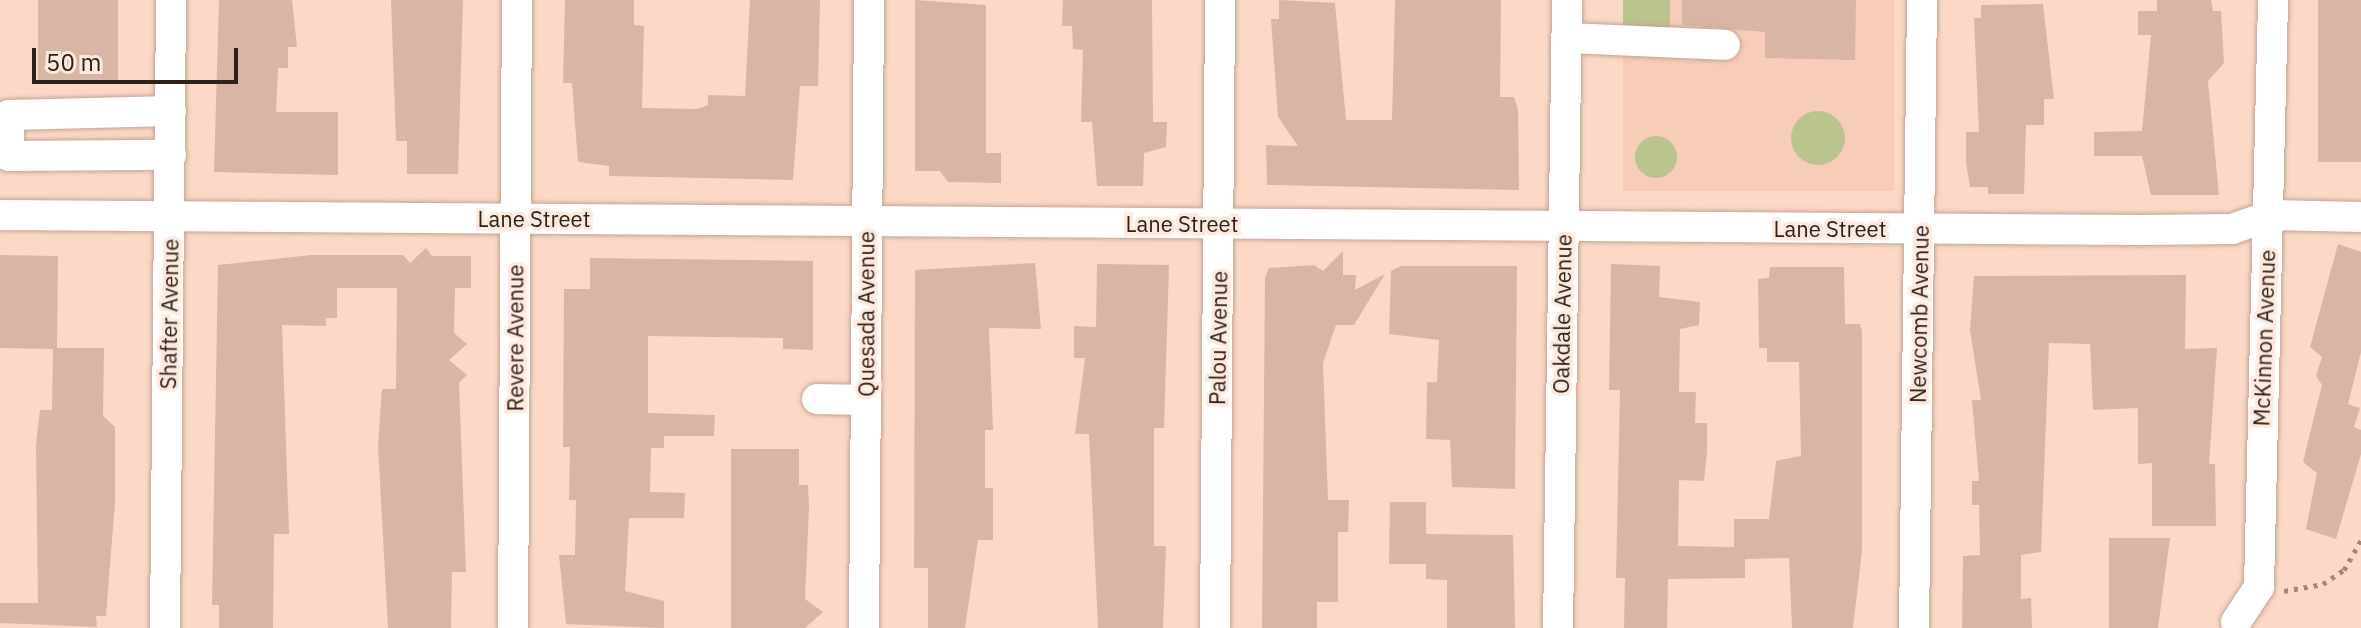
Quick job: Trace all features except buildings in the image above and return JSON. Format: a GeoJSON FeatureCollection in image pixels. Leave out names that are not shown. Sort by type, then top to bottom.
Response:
{"type":"FeatureCollection","features":[{"type":"Feature","properties":{"kind":"street","name":"Shafter Avenue"},"geometry":{"type":"LineString","coordinates":[[165,628],[171,0]]}},
{"type":"Feature","properties":{"kind":"street","name":"Revere Avenue"},"geometry":{"type":"LineString","coordinates":[[513,628],[517,0]]}},
{"type":"Feature","properties":{"kind":"street","name":"Quesada Avenue"},"geometry":{"type":"LineString","coordinates":[[864,628],[869,0]]}},
{"type":"Feature","properties":{"kind":"street","name":"Palou Avenue"},"geometry":{"type":"LineString","coordinates":[[1215,628],[1220,0]]}},
{"type":"Feature","properties":{"kind":"street","name":"Oakdale Avenue"},"geometry":{"type":"LineString","coordinates":[[1558,628],[1567,0]]}},
{"type":"Feature","properties":{"kind":"street","name":"Newcomb Avenue"},"geometry":{"type":"LineString","coordinates":[[1914,628],[1922,0]]}},
{"type":"Feature","properties":{"kind":"street","name":"McKinnon Avenue"},"geometry":{"type":"LineString","coordinates":[[2259,587],[2262,283],[2272,215],[2273,0]]}},
{"type":"Feature","properties":{"kind":"street"},"geometry":{"type":"LineString","coordinates":[[1566,38],[1725,45]]}},
{"type":"Feature","properties":{"kind":"street"},"geometry":{"type":"LineString","coordinates":[[171,111],[9,115],[9,156],[171,155]]}},
{"type":"Feature","properties":{"kind":"street","name":"Lane Street"},"geometry":{"type":"LineString","coordinates":[[0,215],[1920,229],[2232,229],[2272,215],[2361,217]]}},
{"type":"Feature","properties":{"kind":"street"},"geometry":{"type":"LineString","coordinates":[[817,399],[866,400]]}},
{"type":"Feature","properties":{"kind":"street"},"geometry":{"type":"LineString","coordinates":[[2236,622],[2259,587]]}},
{"type":"Feature","properties":{"kind":"path"},"geometry":{"type":"LineString","coordinates":[[2259,587],[2323,584],[2344,570],[2361,541]]}},
{"type":"Feature","properties":{"kind":"shaded area"},"geometry":{"type":"Polygon","coordinates":[[[1623,0],[1894,0],[1894,191],[1623,191],[1623,0]]]}},
{"type":"Feature","properties":{"kind":"green space"},"geometry":{"type":"Polygon","coordinates":[[[1623,0],[1670,0],[1670,39],[1623,39],[1623,0]]]}},
{"type":"Feature","properties":{"kind":"green space"},"geometry":{"type":"Polygon","coordinates":[[[1818,111],[1837,119],[1845,138],[1837,157],[1818,165],[1799,157],[1791,138],[1799,119],[1818,111]]]}},
{"type":"Feature","properties":{"kind":"green space"},"geometry":{"type":"Polygon","coordinates":[[[1656,136],[1671,142],[1677,157],[1671,172],[1656,178],[1641,172],[1635,157],[1641,142],[1656,136]]]}}]}
